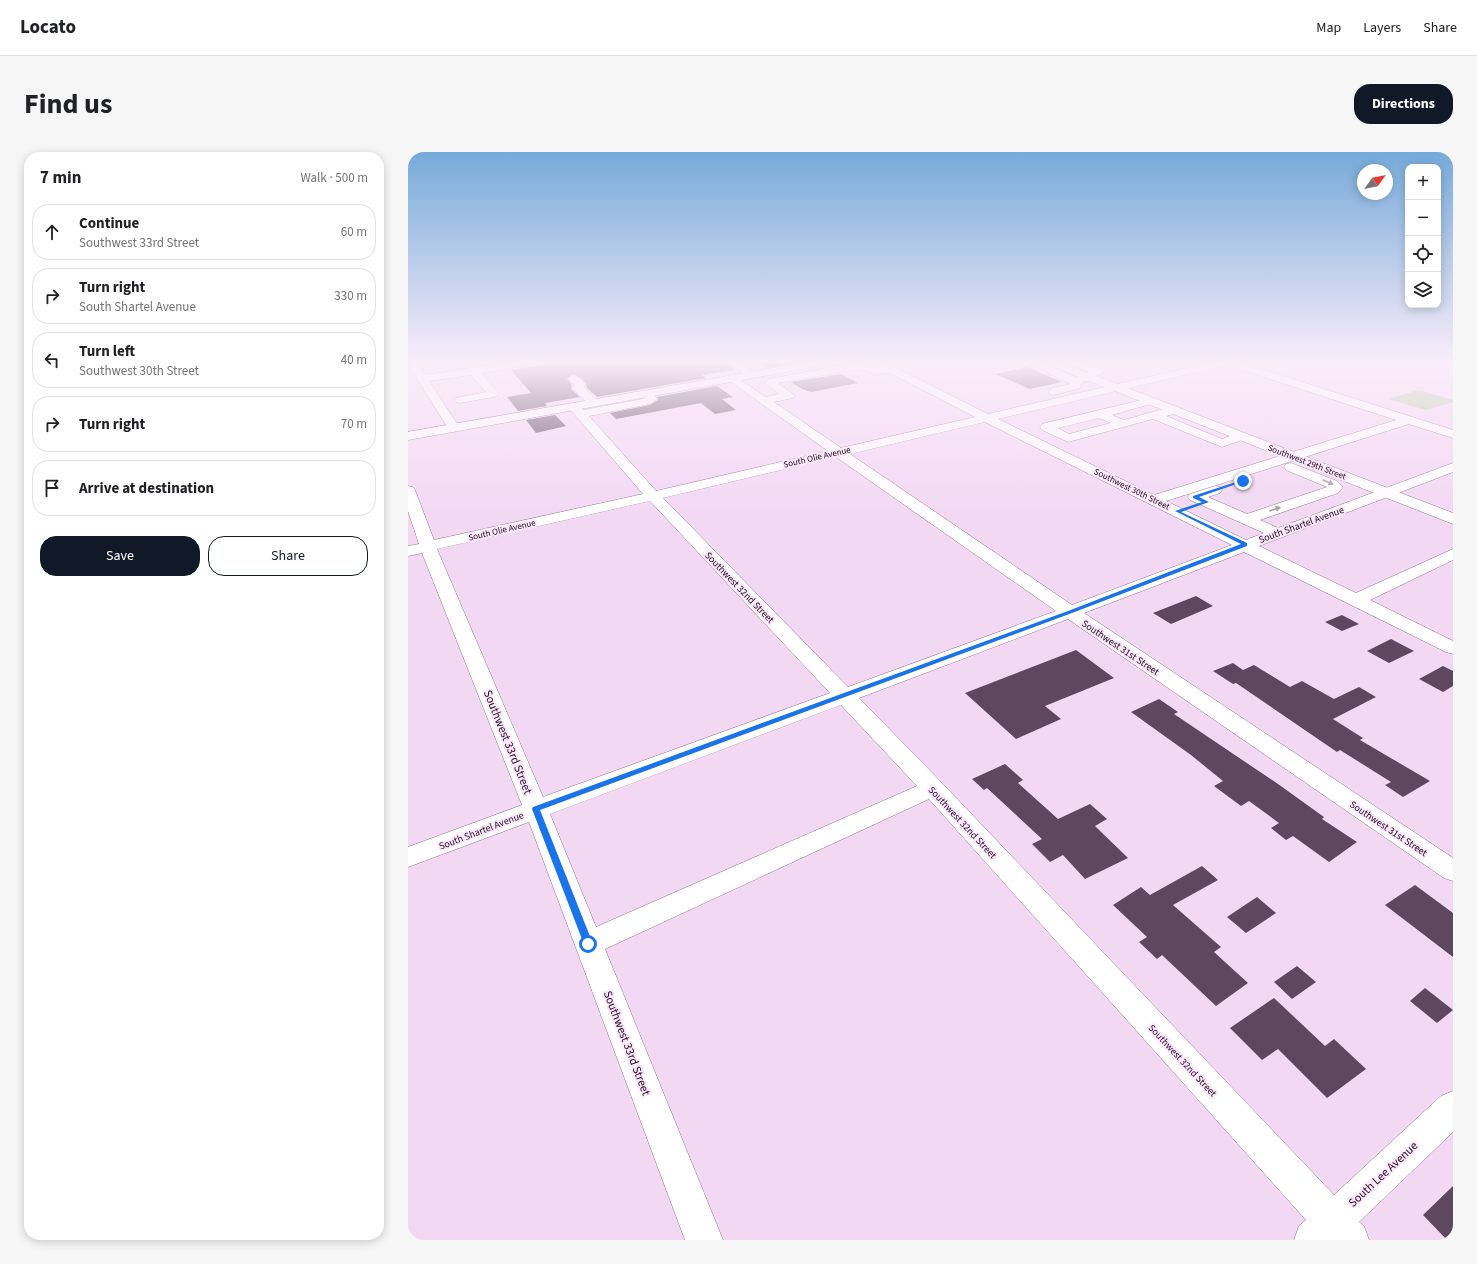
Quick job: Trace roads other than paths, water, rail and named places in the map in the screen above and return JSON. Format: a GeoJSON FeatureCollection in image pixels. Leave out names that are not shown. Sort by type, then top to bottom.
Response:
{"type":"FeatureCollection","features":[{"type":"Feature","properties":{"kind":"main road"},"geometry":{"type":"LineString","coordinates":[[408,436],[552,413]]}},
{"type":"Feature","properties":{"kind":"main road","name":"Southwest 29th Street"},"geometry":{"type":"LineString","coordinates":[[1168,413],[1173,416],[1190,417],[1241,436],[1292,462]]}},
{"type":"Feature","properties":{"kind":"main road","name":"Southwest 29th Street"},"geometry":{"type":"LineString","coordinates":[[1308,462],[1453,519]]}},
{"type":"Feature","properties":{"kind":"street"},"geometry":{"type":"LineString","coordinates":[[444,413],[454,428]]}},
{"type":"Feature","properties":{"kind":"street","name":"Southwest 32nd Street"},"geometry":{"type":"LineString","coordinates":[[587,413],[653,496],[933,788],[1332,1234]]}},
{"type":"Feature","properties":{"kind":"street","name":"Southwest 31st Street"},"geometry":{"type":"LineString","coordinates":[[780,413],[836,453],[1453,871]]}},
{"type":"Feature","properties":{"kind":"street","name":"Southwest 30th Street"},"geometry":{"type":"LineString","coordinates":[[976,413],[1245,544],[1453,648]]}},
{"type":"Feature","properties":{"kind":"street","name":"South Olie Avenue"},"geometry":{"type":"LineString","coordinates":[[418,549],[653,496],[1008,413]]}},
{"type":"Feature","properties":{"kind":"street"},"geometry":{"type":"LineString","coordinates":[[1105,413],[1046,427],[1068,438],[1155,416],[1173,416],[1222,443],[1241,436]]}},
{"type":"Feature","properties":{"kind":"street"},"geometry":{"type":"LineString","coordinates":[[1386,413],[1453,434]]}},
{"type":"Feature","properties":{"kind":"street"},"geometry":{"type":"LineString","coordinates":[[1100,414],[1123,424]]}},
{"type":"Feature","properties":{"kind":"street"},"geometry":{"type":"LineString","coordinates":[[1277,533],[1195,497],[1408,420]]}},
{"type":"Feature","properties":{"kind":"street"},"geometry":{"type":"LineString","coordinates":[[1247,519],[1334,490],[1336,487],[1292,462]]}},
{"type":"Feature","properties":{"kind":"street"},"geometry":{"type":"LineString","coordinates":[[1153,500],[1292,462],[1308,462]]}},
{"type":"Feature","properties":{"kind":"street","name":"South Shartel Avenue"},"geometry":{"type":"LineString","coordinates":[[408,857],[844,694],[1070,612],[1245,544],[1453,468]]}},
{"type":"Feature","properties":{"kind":"street","name":"Southwest 33rd Street"},"geometry":{"type":"LineString","coordinates":[[408,490],[418,549],[536,809],[704,1240]]}},
{"type":"Feature","properties":{"kind":"street"},"geometry":{"type":"LineString","coordinates":[[1304,500],[1332,512]]}},
{"type":"Feature","properties":{"kind":"street"},"geometry":{"type":"LineString","coordinates":[[1177,511],[1206,502]]}},
{"type":"Feature","properties":{"kind":"street"},"geometry":{"type":"LineString","coordinates":[[1356,600],[1453,554]]}},
{"type":"Feature","properties":{"kind":"street"},"geometry":{"type":"LineString","coordinates":[[588,944],[933,788]]}},
{"type":"Feature","properties":{"kind":"street","name":"South Lee Avenue"},"geometry":{"type":"LineString","coordinates":[[1332,1234],[1453,1108]]}}]}
